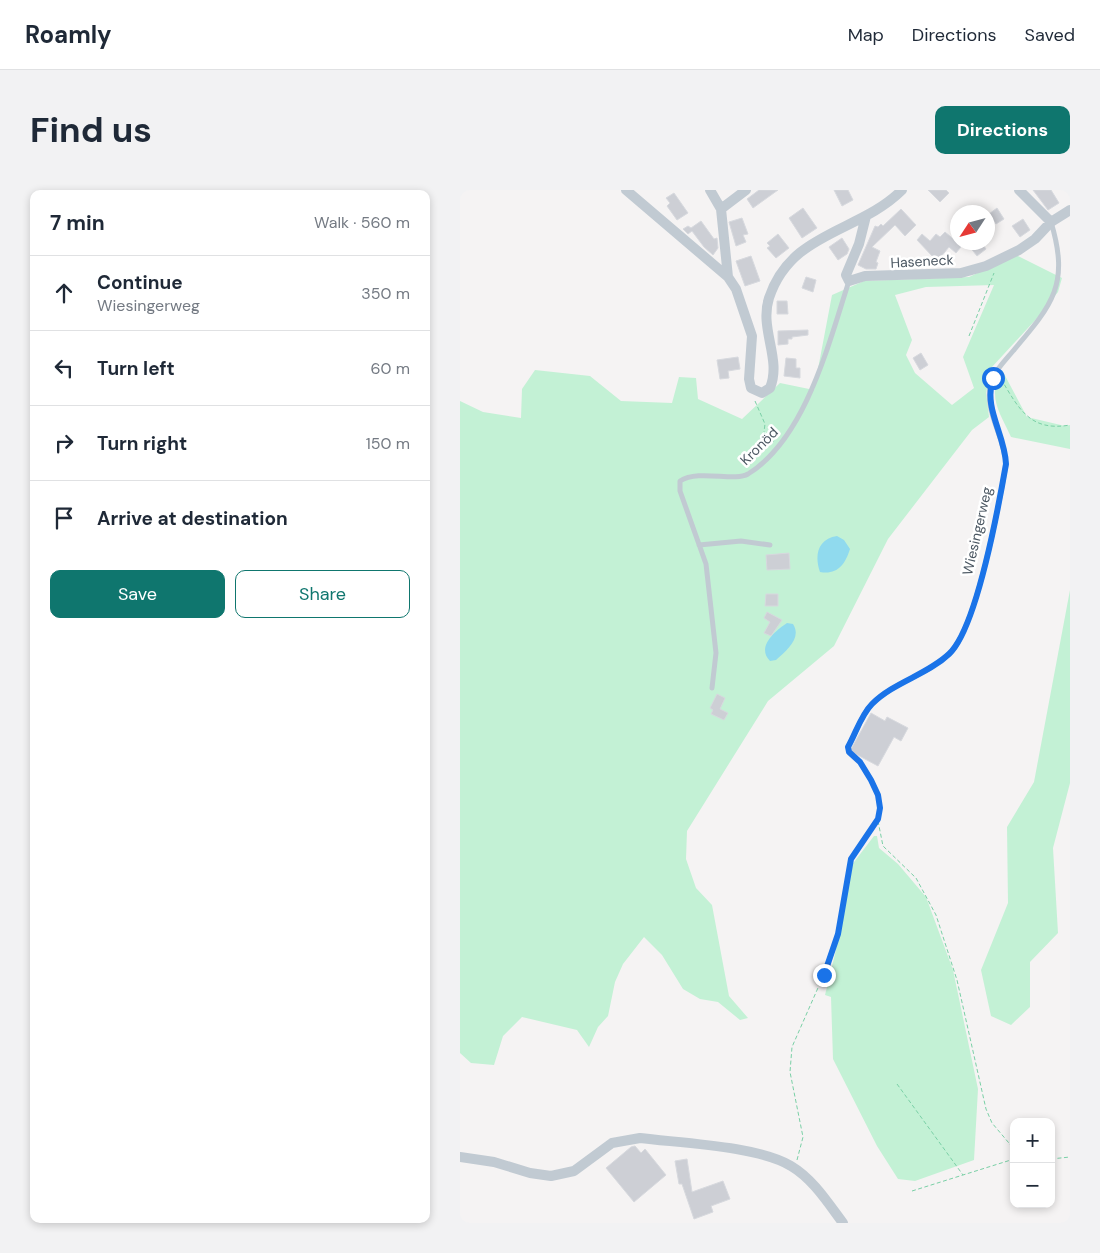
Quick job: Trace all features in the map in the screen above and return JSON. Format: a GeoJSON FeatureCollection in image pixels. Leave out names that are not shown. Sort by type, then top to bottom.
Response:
{"type":"FeatureCollection","features":[{"type":"Feature","properties":{"kind":"street"},"geometry":{"type":"LineString","coordinates":[[626,190],[728,277],[742,300],[750,328],[752,350],[749,379],[754,390],[762,393],[770,388],[773,381],[774,365],[766,330],[766,309],[782,273],[791,260],[818,240],[866,216],[902,190]]}},
{"type":"Feature","properties":{"kind":"street"},"geometry":{"type":"LineString","coordinates":[[710,190],[721,210],[728,277]]}},
{"type":"Feature","properties":{"kind":"street"},"geometry":{"type":"LineString","coordinates":[[721,210],[746,190]]}},
{"type":"Feature","properties":{"kind":"street"},"geometry":{"type":"LineString","coordinates":[[1020,190],[1051,222]]}},
{"type":"Feature","properties":{"kind":"street","name":"Haseneck"},"geometry":{"type":"LineString","coordinates":[[848,281],[865,276],[961,273],[999,261],[1034,239],[1051,222],[1070,210]]}},
{"type":"Feature","properties":{"kind":"street"},"geometry":{"type":"LineString","coordinates":[[848,281],[846,275],[859,244],[866,216]]}},
{"type":"Feature","properties":{"kind":"street"},"geometry":{"type":"LineString","coordinates":[[460,1157],[489,1161],[530,1173],[551,1176],[574,1171],[612,1144],[640,1138],[752,1153],[770,1157],[793,1166],[818,1190],[843,1223]]}},
{"type":"Feature","properties":{"kind":"lane"},"geometry":{"type":"LineString","coordinates":[[1051,222],[1064,253],[1066,267]]}},
{"type":"Feature","properties":{"kind":"lane","name":"Wiesingerweg"},"geometry":{"type":"LineString","coordinates":[[848,747],[872,704],[888,691],[942,660],[958,643],[985,564],[1006,464],[1006,452],[989,398],[990,386],[997,371],[1061,292],[1065,279]]}},
{"type":"Feature","properties":{"kind":"lane","name":"Kronöd"},"geometry":{"type":"LineString","coordinates":[[712,688],[716,653],[706,564],[680,491],[680,481],[686,477],[708,475],[746,475],[778,445],[795,422],[814,382],[848,281]]}},
{"type":"Feature","properties":{"kind":"lane"},"geometry":{"type":"LineString","coordinates":[[700,545],[741,541],[770,545]]}},
{"type":"Feature","properties":{"kind":"path"},"geometry":{"type":"LineString","coordinates":[[970,336],[999,261]]}},
{"type":"Feature","properties":{"kind":"path"},"geometry":{"type":"LineString","coordinates":[[997,371],[1021,411],[1028,418],[1050,426],[1070,425]]}},
{"type":"Feature","properties":{"kind":"path"},"geometry":{"type":"LineString","coordinates":[[754,390],[759,413],[765,424],[764,432],[778,445]]}},
{"type":"Feature","properties":{"kind":"path"},"geometry":{"type":"LineString","coordinates":[[848,747],[849,752],[865,769],[878,795],[880,808],[878,819],[883,846],[912,873],[936,915],[958,980],[986,1109],[996,1128],[1010,1144]]}},
{"type":"Feature","properties":{"kind":"path"},"geometry":{"type":"LineString","coordinates":[[793,1166],[800,1156],[803,1137],[790,1072],[792,1047],[832,956],[851,859],[878,819]]}},
{"type":"Feature","properties":{"kind":"path"},"geometry":{"type":"LineString","coordinates":[[897,1084],[963,1175]]}},
{"type":"Feature","properties":{"kind":"path"},"geometry":{"type":"LineString","coordinates":[[1055,1159],[1070,1157]]}},
{"type":"Feature","properties":{"kind":"path"},"geometry":{"type":"LineString","coordinates":[[912,1191],[1010,1160]]}},
{"type":"Feature","properties":{"kind":"green space"},"geometry":{"type":"Polygon","coordinates":[[[1016,255],[1062,278],[1058,292],[1039,316],[992,367],[986,393],[989,417],[972,430],[888,539],[834,646],[768,701],[687,831],[686,859],[696,888],[712,905],[729,996],[748,1018],[740,1020],[718,1002],[700,999],[683,989],[662,955],[644,937],[623,964],[615,982],[608,1016],[598,1027],[589,1047],[577,1030],[522,1017],[503,1036],[494,1065],[471,1063],[460,1053],[460,401],[483,412],[521,418],[522,389],[535,370],[590,376],[621,401],[672,403],[679,377],[696,378],[698,399],[742,419],[780,383],[814,390],[832,295],[864,281],[969,277],[1016,255]],[[994,285],[926,287],[895,295],[912,340],[906,355],[915,373],[952,405],[974,388],[963,357],[994,285]]]}},
{"type":"Feature","properties":{"kind":"green space"},"geometry":{"type":"Polygon","coordinates":[[[1002,370],[1027,417],[1065,426],[1070,425],[1070,449],[1011,437],[996,404],[995,388],[1002,370]]]}},
{"type":"Feature","properties":{"kind":"green space"},"geometry":{"type":"Polygon","coordinates":[[[1070,590],[1070,783],[1053,848],[1058,933],[1030,962],[1030,1007],[1011,1025],[991,1016],[981,970],[1008,903],[1007,827],[1034,782],[1070,590]]]}},
{"type":"Feature","properties":{"kind":"green space"},"geometry":{"type":"Polygon","coordinates":[[[874,836],[877,836],[879,848],[898,864],[926,897],[953,970],[978,1089],[974,1160],[915,1181],[898,1179],[877,1146],[833,1059],[831,997],[825,995],[835,954],[851,866],[874,836]]]}},
{"type":"Feature","properties":{"kind":"water"},"geometry":{"type":"Polygon","coordinates":[[[837,536],[844,540],[850,549],[846,560],[836,570],[826,573],[820,572],[817,560],[819,549],[825,540],[837,536]]]}},
{"type":"Feature","properties":{"kind":"water"},"geometry":{"type":"Polygon","coordinates":[[[787,623],[793,624],[796,634],[794,639],[789,648],[776,660],[770,661],[766,656],[766,645],[777,630],[787,623]]]}},
{"type":"Feature","properties":{"kind":"building"},"geometry":{"type":"Polygon","coordinates":[[[759,190],[778,190],[753,208],[747,199],[759,190]]]}},
{"type":"Feature","properties":{"kind":"building"},"geometry":{"type":"Polygon","coordinates":[[[834,190],[848,190],[853,200],[842,206],[834,190]]]}},
{"type":"Feature","properties":{"kind":"building"},"geometry":{"type":"Polygon","coordinates":[[[928,190],[946,190],[949,193],[940,202],[928,190]]]}},
{"type":"Feature","properties":{"kind":"building"},"geometry":{"type":"Polygon","coordinates":[[[1033,190],[1051,190],[1059,203],[1048,210],[1033,190]]]}},
{"type":"Feature","properties":{"kind":"building"},"geometry":{"type":"Polygon","coordinates":[[[674,193],[688,213],[677,220],[667,206],[670,203],[666,198],[674,193]]]}},
{"type":"Feature","properties":{"kind":"building"},"geometry":{"type":"Polygon","coordinates":[[[803,208],[817,228],[802,238],[789,218],[803,208]]]}},
{"type":"Feature","properties":{"kind":"building"},"geometry":{"type":"Polygon","coordinates":[[[997,208],[1004,219],[996,224],[995,223],[995,210],[997,208]]]}},
{"type":"Feature","properties":{"kind":"building"},"geometry":{"type":"Polygon","coordinates":[[[901,209],[916,225],[905,236],[895,225],[872,247],[880,251],[876,262],[878,263],[876,269],[866,269],[858,265],[875,226],[878,227],[881,224],[883,226],[901,209]]]}},
{"type":"Feature","properties":{"kind":"building"},"geometry":{"type":"Polygon","coordinates":[[[742,218],[748,234],[743,235],[746,242],[736,246],[729,222],[742,218]]]}},
{"type":"Feature","properties":{"kind":"building"},"geometry":{"type":"Polygon","coordinates":[[[1023,219],[1030,230],[1020,237],[1012,226],[1023,219]]]}},
{"type":"Feature","properties":{"kind":"building"},"geometry":{"type":"Polygon","coordinates":[[[701,221],[714,239],[717,238],[718,248],[713,255],[704,247],[692,231],[688,234],[683,229],[688,226],[691,228],[701,221]]]}},
{"type":"Feature","properties":{"kind":"building"},"geometry":{"type":"Polygon","coordinates":[[[945,232],[950,236],[950,248],[939,259],[934,255],[933,257],[917,240],[922,234],[930,241],[936,234],[940,237],[945,232]]]}},
{"type":"Feature","properties":{"kind":"building"},"geometry":{"type":"Polygon","coordinates":[[[778,234],[789,248],[776,258],[767,248],[770,246],[767,243],[778,234]]]}},
{"type":"Feature","properties":{"kind":"building"},"geometry":{"type":"Polygon","coordinates":[[[842,238],[849,249],[847,254],[838,260],[829,247],[842,238]]]}},
{"type":"Feature","properties":{"kind":"building"},"geometry":{"type":"Polygon","coordinates":[[[972,250],[985,250],[977,256],[972,250]]]}},
{"type":"Feature","properties":{"kind":"building"},"geometry":{"type":"Polygon","coordinates":[[[751,256],[760,281],[745,286],[736,261],[751,256]]]}},
{"type":"Feature","properties":{"kind":"building"},"geometry":{"type":"Polygon","coordinates":[[[806,277],[816,280],[813,292],[802,288],[806,277]]]}},
{"type":"Feature","properties":{"kind":"building"},"geometry":{"type":"Polygon","coordinates":[[[777,301],[787,301],[788,314],[777,314],[777,301]]]}},
{"type":"Feature","properties":{"kind":"building"},"geometry":{"type":"Polygon","coordinates":[[[808,330],[808,335],[792,337],[792,339],[788,339],[788,344],[778,345],[778,331],[808,330]]]}},
{"type":"Feature","properties":{"kind":"building"},"geometry":{"type":"Polygon","coordinates":[[[921,353],[928,365],[920,370],[913,358],[921,353]]]}},
{"type":"Feature","properties":{"kind":"building"},"geometry":{"type":"Polygon","coordinates":[[[738,357],[740,369],[728,371],[729,378],[720,379],[717,360],[738,357]]]}},
{"type":"Feature","properties":{"kind":"building"},"geometry":{"type":"Polygon","coordinates":[[[786,358],[796,359],[796,368],[800,368],[800,378],[784,376],[786,358]]]}},
{"type":"Feature","properties":{"kind":"building"},"geometry":{"type":"Polygon","coordinates":[[[789,553],[790,569],[767,570],[766,555],[789,553]]]}},
{"type":"Feature","properties":{"kind":"building"},"geometry":{"type":"Polygon","coordinates":[[[766,594],[778,594],[778,606],[765,606],[766,594]]]}},
{"type":"Feature","properties":{"kind":"building"},"geometry":{"type":"Polygon","coordinates":[[[767,612],[782,620],[771,636],[764,633],[770,622],[764,618],[767,612]]]}},
{"type":"Feature","properties":{"kind":"building"},"geometry":{"type":"Polygon","coordinates":[[[717,694],[725,698],[720,709],[728,713],[724,720],[711,714],[713,710],[710,708],[717,694]]]}},
{"type":"Feature","properties":{"kind":"building"},"geometry":{"type":"Polygon","coordinates":[[[871,713],[885,721],[887,717],[908,728],[901,741],[894,737],[878,766],[850,751],[871,713]]]}},
{"type":"Feature","properties":{"kind":"building"},"geometry":{"type":"Polygon","coordinates":[[[635,1146],[641,1153],[645,1149],[666,1175],[634,1202],[606,1168],[631,1147],[635,1146]]]}},
{"type":"Feature","properties":{"kind":"building"},"geometry":{"type":"Polygon","coordinates":[[[687,1159],[692,1192],[723,1181],[730,1199],[711,1206],[713,1212],[694,1219],[682,1184],[679,1184],[675,1161],[687,1159]]]}},
{"type":"Feature","properties":{"kind":"route"},"geometry":{"type":"LineString","coordinates":[[824,975],[838,934],[851,859],[878,819],[880,808],[878,795],[871,780],[860,762],[849,752],[848,747],[872,704],[888,691],[942,660],[951,652],[958,643],[977,593],[1002,490],[1006,464],[1006,452],[991,410],[989,398],[993,378]]}}]}
